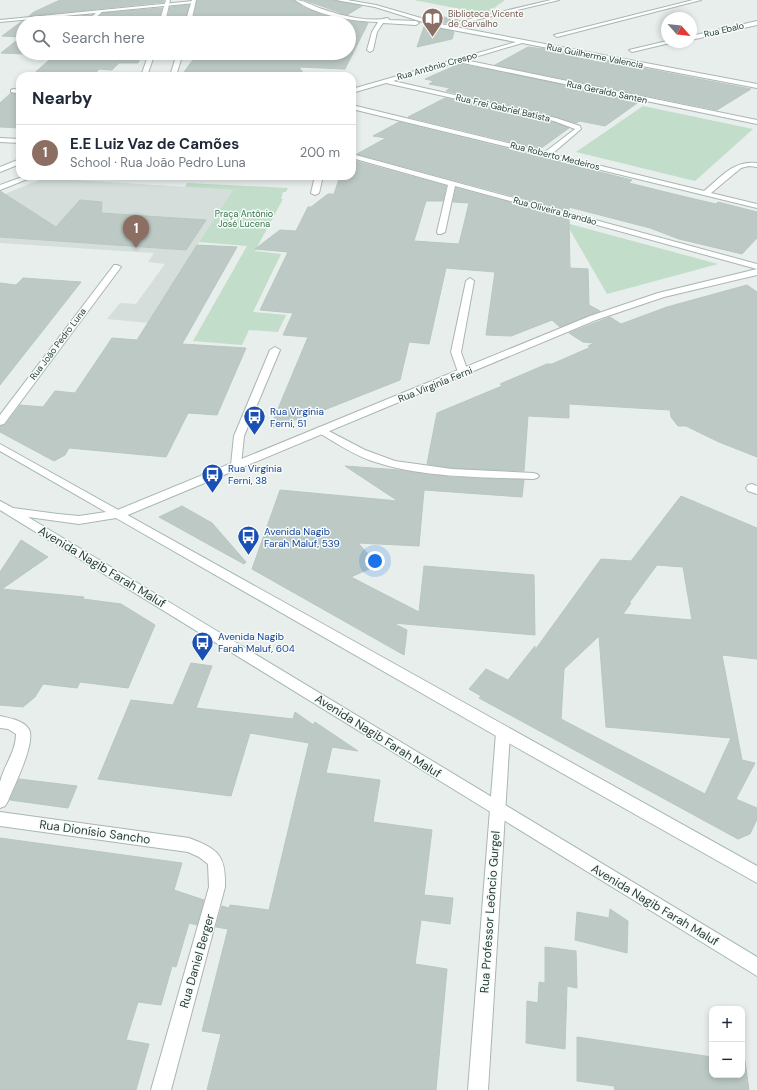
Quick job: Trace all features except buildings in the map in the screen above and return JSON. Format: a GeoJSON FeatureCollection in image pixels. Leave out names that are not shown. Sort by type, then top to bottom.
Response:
{"type":"FeatureCollection","features":[{"type":"Feature","properties":{"kind":"street","name":"Rua Guilherme Valencia"},"geometry":{"type":"LineString","coordinates":[[297,0],[327,13],[342,16]]}},
{"type":"Feature","properties":{"kind":"street","name":"Rua Guilherme Valencia"},"geometry":{"type":"LineString","coordinates":[[338,0],[363,3],[442,26],[757,86]]}},
{"type":"Feature","properties":{"kind":"street"},"geometry":{"type":"LineString","coordinates":[[442,26],[557,0]]}},
{"type":"Feature","properties":{"kind":"street"},"geometry":{"type":"LineString","coordinates":[[557,35],[699,0]]}},
{"type":"Feature","properties":{"kind":"street"},"geometry":{"type":"LineString","coordinates":[[50,16],[168,2],[194,1],[190,16]]}},
{"type":"Feature","properties":{"kind":"street"},"geometry":{"type":"LineString","coordinates":[[164,16],[168,2]]}},
{"type":"Feature","properties":{"kind":"street"},"geometry":{"type":"LineString","coordinates":[[310,6],[317,3]]}},
{"type":"Feature","properties":{"kind":"street"},"geometry":{"type":"LineString","coordinates":[[95,16],[101,11]]}},
{"type":"Feature","properties":{"kind":"street"},"geometry":{"type":"LineString","coordinates":[[370,50],[374,31],[378,24],[401,13]]}},
{"type":"Feature","properties":{"kind":"street","name":"Rua Guilherme Valencia"},"geometry":{"type":"LineString","coordinates":[[356,18],[434,24]]}},
{"type":"Feature","properties":{"kind":"street"},"geometry":{"type":"LineString","coordinates":[[0,21],[16,19]]}},
{"type":"Feature","properties":{"kind":"street","name":"Rua Ebalo"},"geometry":{"type":"LineString","coordinates":[[697,37],[757,23]]}},
{"type":"Feature","properties":{"kind":"street","name":"Rua Antônio Crespo"},"geometry":{"type":"LineString","coordinates":[[356,90],[522,42]]}},
{"type":"Feature","properties":{"kind":"street"},"geometry":{"type":"LineString","coordinates":[[632,50],[661,44]]}},
{"type":"Feature","properties":{"kind":"street"},"geometry":{"type":"LineString","coordinates":[[145,72],[150,60]]}},
{"type":"Feature","properties":{"kind":"street"},"geometry":{"type":"LineString","coordinates":[[174,72],[178,60]]}},
{"type":"Feature","properties":{"kind":"street","name":"Rua Geraldo Santen"},"geometry":{"type":"LineString","coordinates":[[457,60],[757,122]]}},
{"type":"Feature","properties":{"kind":"street","name":"Rua Frei Gabriel Batista"},"geometry":{"type":"LineString","coordinates":[[386,81],[556,120],[578,127],[574,133],[547,154]]}},
{"type":"Feature","properties":{"kind":"street","name":"Rua Roberto Medeiros"},"geometry":{"type":"LineString","coordinates":[[356,108],[757,206]]}},
{"type":"Feature","properties":{"kind":"street"},"geometry":{"type":"LineString","coordinates":[[0,140],[16,141]]}},
{"type":"Feature","properties":{"kind":"street","name":"Rua Oliveira Brandão"},"geometry":{"type":"LineString","coordinates":[[356,157],[757,267]]}},
{"type":"Feature","properties":{"kind":"street"},"geometry":{"type":"LineString","coordinates":[[0,170],[16,164]]}},
{"type":"Feature","properties":{"kind":"street"},"geometry":{"type":"LineString","coordinates":[[706,193],[739,166],[749,164],[757,165]]}},
{"type":"Feature","properties":{"kind":"street"},"geometry":{"type":"LineString","coordinates":[[0,188],[20,180]]}},
{"type":"Feature","properties":{"kind":"street"},"geometry":{"type":"LineString","coordinates":[[315,192],[318,180]]}},
{"type":"Feature","properties":{"kind":"street"},"geometry":{"type":"LineString","coordinates":[[441,232],[452,183]]}},
{"type":"Feature","properties":{"kind":"street","name":"Rua João Pedro Luna"},"geometry":{"type":"LineString","coordinates":[[0,422],[117,267]]}},
{"type":"Feature","properties":{"kind":"street","name":"Rua Virginía Ferni"},"geometry":{"type":"LineString","coordinates":[[4,507],[58,518],[79,520],[119,514],[601,316],[661,296],[757,272]]}},
{"type":"Feature","properties":{"kind":"street"},"geometry":{"type":"LineString","coordinates":[[463,372],[456,352],[470,281]]}},
{"type":"Feature","properties":{"kind":"street"},"geometry":{"type":"LineString","coordinates":[[236,465],[239,436],[275,350]]}},
{"type":"Feature","properties":{"kind":"street"},"geometry":{"type":"LineString","coordinates":[[321,430],[375,458],[421,470],[533,476]]}},
{"type":"Feature","properties":{"kind":"street"},"geometry":{"type":"LineString","coordinates":[[0,447],[503,733],[757,874]]}},
{"type":"Feature","properties":{"kind":"street","name":"Avenida Nagib Farah Maluf"},"geometry":{"type":"LineString","coordinates":[[4,507],[757,967]]}},
{"type":"Feature","properties":{"kind":"street"},"geometry":{"type":"LineString","coordinates":[[0,722],[11,724],[23,731],[23,743],[0,801]]}},
{"type":"Feature","properties":{"kind":"street","name":"Rua Professor Leôncio Gurgel"},"geometry":{"type":"LineString","coordinates":[[478,1090],[503,733]]}},
{"type":"Feature","properties":{"kind":"street","name":"Rua Dionísio Sancho"},"geometry":{"type":"LineString","coordinates":[[0,819],[189,845]]}},
{"type":"Feature","properties":{"kind":"street","name":"Rua Daniel Berger"},"geometry":{"type":"LineString","coordinates":[[161,1090],[218,887],[218,868],[213,858],[206,852],[189,845]]}},
{"type":"Feature","properties":{"kind":"shaded area"},"geometry":{"type":"Polygon","coordinates":[[[39,180],[76,180],[233,190],[149,323],[107,319],[120,303],[136,304],[165,264],[148,262],[154,253],[0,243],[0,196],[39,180]]]}},
{"type":"Feature","properties":{"kind":"green space"},"geometry":{"type":"Polygon","coordinates":[[[414,0],[505,0],[486,14],[414,0]]]}},
{"type":"Feature","properties":{"kind":"green space"},"geometry":{"type":"Polygon","coordinates":[[[643,106],[753,129],[695,181],[576,152],[643,106]]]}},
{"type":"Feature","properties":{"kind":"green space","name":"Praça Antônio José Lucena"},"geometry":{"type":"Polygon","coordinates":[[[187,183],[288,188],[286,192],[283,192],[281,199],[283,199],[255,251],[281,254],[253,312],[286,315],[278,332],[249,330],[242,345],[193,341],[247,246],[199,242],[233,190],[185,187],[187,183]]]}},
{"type":"Feature","properties":{"kind":"green space"},"geometry":{"type":"Polygon","coordinates":[[[566,223],[718,264],[607,294],[566,223]]]}},
{"type":"Feature","properties":{"kind":"place","name":"Biblioteca Vicente de Carvalho"},"geometry":{"type":"Point","coordinates":[432,38]}},
{"type":"Feature","properties":{"kind":"place","name":"E.E Luiz Vaz de Camões"},"geometry":{"type":"Point","coordinates":[136,248]}},
{"type":"Feature","properties":{"kind":"place","name":"Rua Virgínia Ferni, 51"},"geometry":{"type":"Point","coordinates":[255,436]}},
{"type":"Feature","properties":{"kind":"place","name":"Rua Virgínia Ferni, 38"},"geometry":{"type":"Point","coordinates":[213,494]}},
{"type":"Feature","properties":{"kind":"place","name":"Avenida Nagib Farah Maluf, 539"},"geometry":{"type":"Point","coordinates":[248,556]}},
{"type":"Feature","properties":{"kind":"place","name":"Avenida Nagib Farah Maluf, 604"},"geometry":{"type":"Point","coordinates":[202,662]}}]}
